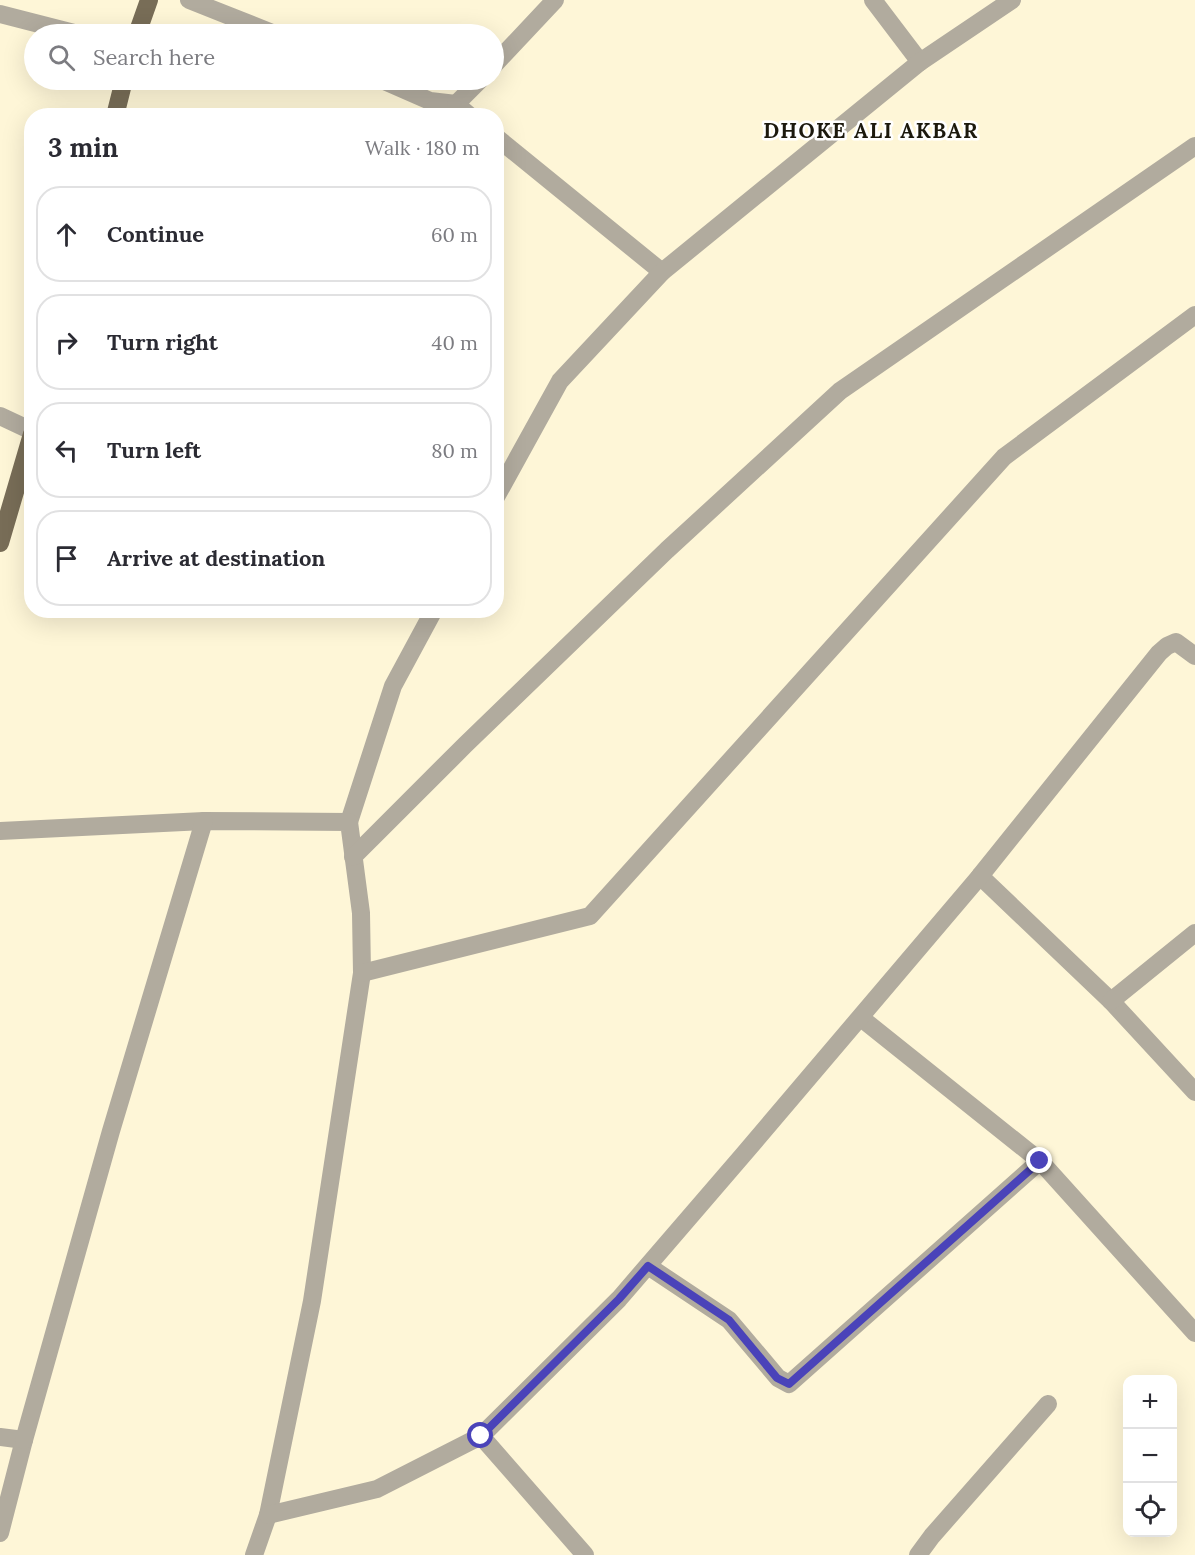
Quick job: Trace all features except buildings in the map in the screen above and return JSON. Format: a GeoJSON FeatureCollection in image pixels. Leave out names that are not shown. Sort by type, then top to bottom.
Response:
{"type":"FeatureCollection","features":[{"type":"Feature","properties":{"kind":"main road"},"geometry":{"type":"LineString","coordinates":[[141,24],[149,0]]}},
{"type":"Feature","properties":{"kind":"main road"},"geometry":{"type":"LineString","coordinates":[[117,108],[122,90]]}},
{"type":"Feature","properties":{"kind":"main road"},"geometry":{"type":"LineString","coordinates":[[0,543],[24,460]]}},
{"type":"Feature","properties":{"kind":"street"},"geometry":{"type":"LineString","coordinates":[[189,0],[250,24]]}},
{"type":"Feature","properties":{"kind":"street"},"geometry":{"type":"LineString","coordinates":[[504,54],[555,0]]}},
{"type":"Feature","properties":{"kind":"street"},"geometry":{"type":"LineString","coordinates":[[873,0],[920,62]]}},
{"type":"Feature","properties":{"kind":"street"},"geometry":{"type":"LineString","coordinates":[[504,483],[560,381],[662,272],[920,62],[1012,0]]}},
{"type":"Feature","properties":{"kind":"street"},"geometry":{"type":"LineString","coordinates":[[0,14],[39,24]]}},
{"type":"Feature","properties":{"kind":"street"},"geometry":{"type":"LineString","coordinates":[[404,90],[430,101],[456,108]]}},
{"type":"Feature","properties":{"kind":"street"},"geometry":{"type":"LineString","coordinates":[[464,108],[474,90]]}},
{"type":"Feature","properties":{"kind":"street"},"geometry":{"type":"LineString","coordinates":[[504,144],[662,272]]}},
{"type":"Feature","properties":{"kind":"street"},"geometry":{"type":"LineString","coordinates":[[353,857],[667,550],[840,391],[1195,146]]}},
{"type":"Feature","properties":{"kind":"street"},"geometry":{"type":"LineString","coordinates":[[362,973],[590,916],[1004,457],[1195,315]]}},
{"type":"Feature","properties":{"kind":"street"},"geometry":{"type":"LineString","coordinates":[[0,416],[24,428]]}},
{"type":"Feature","properties":{"kind":"street"},"geometry":{"type":"LineString","coordinates":[[254,1555],[268,1515],[312,1301],[362,973],[361,913],[349,822],[393,686],[430,618]]}},
{"type":"Feature","properties":{"kind":"street"},"geometry":{"type":"LineString","coordinates":[[268,1515],[377,1490],[481,1436],[619,1299],[648,1266],[980,876],[1159,653],[1176,642],[1195,656]]}},
{"type":"Feature","properties":{"kind":"street"},"geometry":{"type":"LineString","coordinates":[[0,831],[204,821],[349,822]]}},
{"type":"Feature","properties":{"kind":"street"},"geometry":{"type":"LineString","coordinates":[[0,1533],[111,1131],[204,821]]}},
{"type":"Feature","properties":{"kind":"street"},"geometry":{"type":"LineString","coordinates":[[980,876],[1111,1001],[1195,1092]]}},
{"type":"Feature","properties":{"kind":"street"},"geometry":{"type":"LineString","coordinates":[[1111,1001],[1195,933]]}},
{"type":"Feature","properties":{"kind":"street"},"geometry":{"type":"LineString","coordinates":[[861,1018],[1040,1161],[1195,1333]]}},
{"type":"Feature","properties":{"kind":"street"},"geometry":{"type":"LineString","coordinates":[[648,1266],[729,1320],[777,1378],[789,1384],[1040,1161]]}},
{"type":"Feature","properties":{"kind":"street"},"geometry":{"type":"LineString","coordinates":[[918,1555],[1048,1404]]}},
{"type":"Feature","properties":{"kind":"street"},"geometry":{"type":"LineString","coordinates":[[481,1436],[585,1555]]}},
{"type":"Feature","properties":{"kind":"street"},"geometry":{"type":"LineString","coordinates":[[0,1437],[24,1440]]}},
{"type":"Feature","properties":{"kind":"district","name":"DHOKE ALI AKBAR"},"geometry":{"type":"Point","coordinates":[871,130]}},
{"type":"Feature","properties":{"kind":"route"},"geometry":{"type":"LineString","coordinates":[[481,1436],[619,1299],[648,1266],[729,1320],[777,1378],[789,1384],[1040,1161]]}}]}
